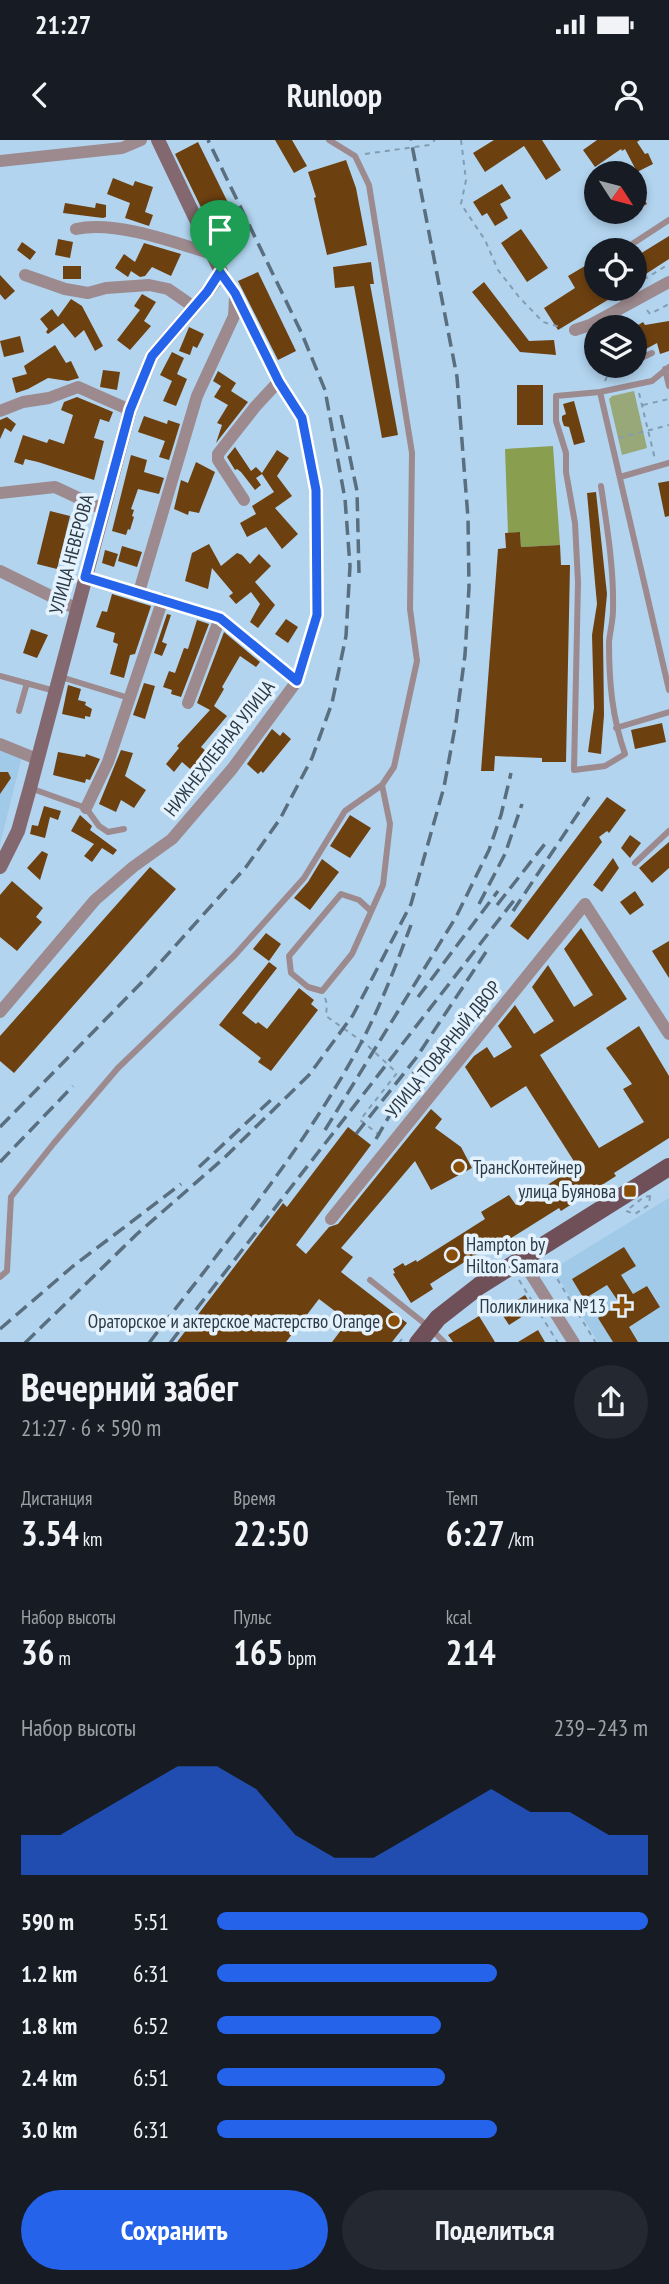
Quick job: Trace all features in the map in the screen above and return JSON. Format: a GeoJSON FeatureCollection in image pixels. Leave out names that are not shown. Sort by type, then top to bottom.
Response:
{"type":"FeatureCollection","features":[{"type":"Feature","properties":{"kind":"main road"},"geometry":{"type":"LineString","coordinates":[[418,1342],[429,1327],[459,1300],[669,1167]]}},
{"type":"Feature","properties":{"kind":"street"},"geometry":{"type":"LineString","coordinates":[[0,161],[122,148],[141,140]]}},
{"type":"Feature","properties":{"kind":"street","name":"НИЖНЕХЛЕБНАЯ УЛИЦА"},"geometry":{"type":"LineString","coordinates":[[0,1012],[95,900],[133,867],[172,839],[232,769],[297,681],[317,615],[316,490],[302,418],[279,382],[235,293],[220,272],[158,140]]}},
{"type":"Feature","properties":{"kind":"street"},"geometry":{"type":"LineString","coordinates":[[76,229],[92,226],[158,237],[212,254]]}},
{"type":"Feature","properties":{"kind":"street","name":"УЛИЦА НЕВЕРОВА"},"geometry":{"type":"LineString","coordinates":[[0,867],[18,831],[130,410],[152,356],[220,272]]}},
{"type":"Feature","properties":{"kind":"street"},"geometry":{"type":"LineString","coordinates":[[24,275],[65,289],[88,293],[106,288],[149,285],[168,289],[194,307]]}},
{"type":"Feature","properties":{"kind":"street"},"geometry":{"type":"LineString","coordinates":[[647,294],[669,282]]}},
{"type":"Feature","properties":{"kind":"street"},"geometry":{"type":"LineString","coordinates":[[139,592],[197,396],[234,316],[235,293]]}},
{"type":"Feature","properties":{"kind":"street"},"geometry":{"type":"LineString","coordinates":[[613,315],[635,301]]}},
{"type":"Feature","properties":{"kind":"street"},"geometry":{"type":"LineString","coordinates":[[575,330],[584,330]]}},
{"type":"Feature","properties":{"kind":"street"},"geometry":{"type":"LineString","coordinates":[[244,500],[218,460],[218,454],[255,407],[279,382]]}},
{"type":"Feature","properties":{"kind":"street"},"geometry":{"type":"LineString","coordinates":[[2,406],[49,398],[78,387],[130,410]]}},
{"type":"Feature","properties":{"kind":"street"},"geometry":{"type":"LineString","coordinates":[[0,493],[55,487],[103,509]]}},
{"type":"Feature","properties":{"kind":"street"},"geometry":{"type":"LineString","coordinates":[[0,572],[77,609]]}},
{"type":"Feature","properties":{"kind":"street"},"geometry":{"type":"LineString","coordinates":[[85,577],[220,618],[297,681]]}},
{"type":"Feature","properties":{"kind":"street"},"geometry":{"type":"LineString","coordinates":[[86,808],[108,762],[163,599]]}},
{"type":"Feature","properties":{"kind":"street"},"geometry":{"type":"LineString","coordinates":[[188,703],[220,618]]}},
{"type":"Feature","properties":{"kind":"street"},"geometry":{"type":"LineString","coordinates":[[0,744],[37,760]]}},
{"type":"Feature","properties":{"kind":"street","name":"УЛИЦА ТОВАРНЫЙ ДВОР"},"geometry":{"type":"LineString","coordinates":[[331,1219],[584,904],[669,1034]]}},
{"type":"Feature","properties":{"kind":"street"},"geometry":{"type":"LineString","coordinates":[[522,1259],[574,1342]]}},
{"type":"Feature","properties":{"kind":"lane"},"geometry":{"type":"LineString","coordinates":[[0,1277],[7,1271],[11,1197],[118,1068],[235,955],[304,878],[345,811],[382,785],[394,767],[417,661],[410,609],[412,453],[369,185],[355,156],[329,140]]}},
{"type":"Feature","properties":{"kind":"lane"},"geometry":{"type":"LineString","coordinates":[[641,238],[669,220]]}},
{"type":"Feature","properties":{"kind":"lane"},"geometry":{"type":"LineString","coordinates":[[623,301],[626,305]]}},
{"type":"Feature","properties":{"kind":"lane"},"geometry":{"type":"LineString","coordinates":[[647,355],[652,353]]}},
{"type":"Feature","properties":{"kind":"lane"},"geometry":{"type":"LineString","coordinates":[[601,486],[611,548],[613,612],[609,639],[610,695],[615,728],[625,754],[605,766],[574,770],[578,582],[575,523],[566,472],[566,453],[556,421],[556,396],[600,392],[652,381],[667,368]]}},
{"type":"Feature","properties":{"kind":"lane"},"geometry":{"type":"LineString","coordinates":[[667,368],[669,386]]}},
{"type":"Feature","properties":{"kind":"lane"},"geometry":{"type":"LineString","coordinates":[[600,392],[669,690]]}},
{"type":"Feature","properties":{"kind":"lane"},"geometry":{"type":"LineString","coordinates":[[620,477],[669,463]]}},
{"type":"Feature","properties":{"kind":"lane"},"geometry":{"type":"LineString","coordinates":[[0,676],[27,683],[57,683],[129,698]]}},
{"type":"Feature","properties":{"kind":"lane"},"geometry":{"type":"LineString","coordinates":[[19,711],[27,683]]}},
{"type":"Feature","properties":{"kind":"lane"},"geometry":{"type":"LineString","coordinates":[[615,728],[669,712]]}},
{"type":"Feature","properties":{"kind":"lane"},"geometry":{"type":"LineString","coordinates":[[371,911],[359,901],[341,894],[289,956],[291,973],[308,987],[322,991],[352,954],[383,885],[390,824],[382,785]]}},
{"type":"Feature","properties":{"kind":"lane"},"geometry":{"type":"LineString","coordinates":[[30,788],[86,808],[99,826],[108,831],[124,829]]}},
{"type":"Feature","properties":{"kind":"lane"},"geometry":{"type":"LineString","coordinates":[[635,863],[669,831]]}},
{"type":"Feature","properties":{"kind":"lane"},"geometry":{"type":"LineString","coordinates":[[370,1280],[445,1342]]}},
{"type":"Feature","properties":{"kind":"path"},"geometry":{"type":"LineString","coordinates":[[355,156],[429,145],[435,140]]}},
{"type":"Feature","properties":{"kind":"path"},"geometry":{"type":"LineString","coordinates":[[461,140],[466,180],[461,204],[485,240],[498,270],[543,322],[557,328],[575,330]]}},
{"type":"Feature","properties":{"kind":"path"},"geometry":{"type":"LineString","coordinates":[[647,278],[669,264]]}},
{"type":"Feature","properties":{"kind":"path"},"geometry":{"type":"LineString","coordinates":[[640,301],[650,314],[669,304]]}},
{"type":"Feature","properties":{"kind":"path"},"geometry":{"type":"LineString","coordinates":[[600,392],[606,378]]}},
{"type":"Feature","properties":{"kind":"path"},"geometry":{"type":"LineString","coordinates":[[637,384],[657,466]]}},
{"type":"Feature","properties":{"kind":"path"},"geometry":{"type":"LineString","coordinates":[[642,406],[669,399]]}},
{"type":"Feature","properties":{"kind":"path"},"geometry":{"type":"LineString","coordinates":[[611,440],[669,425]]}},
{"type":"Feature","properties":{"kind":"path"},"geometry":{"type":"LineString","coordinates":[[322,991],[327,1004],[326,1016],[367,1045],[397,1073],[360,1120],[391,1144]]}},
{"type":"Feature","properties":{"kind":"path"},"geometry":{"type":"LineString","coordinates":[[650,1196],[649,1205],[635,1214],[626,1211],[630,1206],[650,1196]]}},
{"type":"Feature","properties":{"kind":"path"},"geometry":{"type":"LineString","coordinates":[[547,1261],[596,1342]]}},
{"type":"Feature","properties":{"kind":"path"},"geometry":{"type":"LineString","coordinates":[[518,1279],[558,1342]]}},
{"type":"Feature","properties":{"kind":"shaded area"},"geometry":{"type":"Polygon","coordinates":[[[0,748],[22,756],[0,845],[0,748]]]}},
{"type":"Feature","properties":{"kind":"shaded area","name":"Поликлиника №13"},"geometry":{"type":"Polygon","coordinates":[[[669,1198],[669,1342],[598,1342],[553,1269],[669,1198]]]}},
{"type":"Feature","properties":{"kind":"green space"},"geometry":{"type":"Polygon","coordinates":[[[634,391],[647,448],[622,455],[609,399],[634,391]]]}},
{"type":"Feature","properties":{"kind":"green space"},"geometry":{"type":"Polygon","coordinates":[[[553,446],[560,545],[521,547],[520,532],[508,533],[505,449],[553,446]]]}},
{"type":"Feature","properties":{"kind":"building"},"geometry":{"type":"Polygon","coordinates":[[[275,140],[292,140],[307,166],[294,173],[275,140]]]}},
{"type":"Feature","properties":{"kind":"building"},"geometry":{"type":"Polygon","coordinates":[[[494,140],[542,140],[561,170],[546,180],[524,146],[485,172],[473,153],[494,140]]]}},
{"type":"Feature","properties":{"kind":"building"},"geometry":{"type":"Polygon","coordinates":[[[597,140],[640,140],[637,142],[645,154],[648,153],[653,164],[648,166],[648,161],[631,161],[625,149],[604,161],[591,161],[583,150],[597,140]]]}},
{"type":"Feature","properties":{"kind":"building"},"geometry":{"type":"Polygon","coordinates":[[[198,142],[243,233],[225,242],[218,227],[212,230],[175,154],[198,142]]]}},
{"type":"Feature","properties":{"kind":"building"},"geometry":{"type":"Polygon","coordinates":[[[346,160],[356,188],[367,245],[327,255],[314,198],[316,197],[308,172],[346,160]]]}},
{"type":"Feature","properties":{"kind":"building"},"geometry":{"type":"Polygon","coordinates":[[[113,178],[133,186],[135,181],[153,187],[145,212],[153,215],[149,226],[125,218],[130,203],[107,194],[113,178]]]}},
{"type":"Feature","properties":{"kind":"building"},"geometry":{"type":"Polygon","coordinates":[[[502,184],[511,198],[500,204],[508,218],[495,226],[487,213],[482,216],[473,202],[502,184]]]}},
{"type":"Feature","properties":{"kind":"building"},"geometry":{"type":"Polygon","coordinates":[[[65,203],[95,208],[96,203],[106,205],[106,217],[63,213],[65,203]]]}},
{"type":"Feature","properties":{"kind":"building"},"geometry":{"type":"Polygon","coordinates":[[[521,229],[548,268],[527,282],[501,243],[521,229]]]}},
{"type":"Feature","properties":{"kind":"building"},"geometry":{"type":"Polygon","coordinates":[[[669,236],[669,259],[647,273],[647,250],[669,236]]]}},
{"type":"Feature","properties":{"kind":"building"},"geometry":{"type":"Polygon","coordinates":[[[58,239],[73,242],[70,258],[55,255],[58,239]]]}},
{"type":"Feature","properties":{"kind":"building"},"geometry":{"type":"Polygon","coordinates":[[[22,242],[36,252],[30,260],[17,250],[22,242]]]}},
{"type":"Feature","properties":{"kind":"building"},"geometry":{"type":"Polygon","coordinates":[[[144,243],[181,254],[171,276],[152,267],[145,276],[140,277],[131,271],[128,277],[115,268],[124,254],[135,262],[144,243]]]}},
{"type":"Feature","properties":{"kind":"building"},"geometry":{"type":"Polygon","coordinates":[[[371,262],[374,284],[370,284],[398,435],[382,438],[354,286],[335,288],[333,267],[371,262]]]}},
{"type":"Feature","properties":{"kind":"building"},"geometry":{"type":"Polygon","coordinates":[[[63,266],[81,266],[81,279],[63,279],[63,266]]]}},
{"type":"Feature","properties":{"kind":"building"},"geometry":{"type":"Polygon","coordinates":[[[584,267],[584,301],[606,301],[558,330],[544,308],[575,288],[568,276],[584,267]]]}},
{"type":"Feature","properties":{"kind":"building"},"geometry":{"type":"Polygon","coordinates":[[[258,272],[296,351],[278,360],[238,281],[258,272]]]}},
{"type":"Feature","properties":{"kind":"building"},"geometry":{"type":"Polygon","coordinates":[[[0,275],[15,291],[5,300],[0,294],[0,275]]]}},
{"type":"Feature","properties":{"kind":"building"},"geometry":{"type":"Polygon","coordinates":[[[484,282],[529,341],[554,340],[556,355],[520,352],[472,292],[484,282]]]}},
{"type":"Feature","properties":{"kind":"building"},"geometry":{"type":"Polygon","coordinates":[[[142,294],[156,302],[144,321],[151,326],[130,350],[117,340],[140,310],[134,306],[142,294]]]}},
{"type":"Feature","properties":{"kind":"building"},"geometry":{"type":"Polygon","coordinates":[[[71,299],[82,306],[103,346],[95,351],[84,330],[75,338],[63,323],[48,334],[48,329],[40,319],[52,309],[58,317],[71,299]]]}},
{"type":"Feature","properties":{"kind":"building"},"geometry":{"type":"Polygon","coordinates":[[[669,321],[669,351],[660,354],[657,343],[647,348],[647,325],[669,321]]]}},
{"type":"Feature","properties":{"kind":"building"},"geometry":{"type":"Polygon","coordinates":[[[189,327],[204,334],[197,348],[193,346],[190,355],[179,351],[189,327]]]}},
{"type":"Feature","properties":{"kind":"building"},"geometry":{"type":"Polygon","coordinates":[[[20,336],[24,352],[4,357],[0,341],[20,336]]]}},
{"type":"Feature","properties":{"kind":"building"},"geometry":{"type":"Polygon","coordinates":[[[55,345],[66,363],[71,361],[79,378],[68,381],[48,378],[16,393],[12,378],[27,374],[24,366],[55,345]]]}},
{"type":"Feature","properties":{"kind":"building"},"geometry":{"type":"Polygon","coordinates":[[[172,352],[184,358],[177,374],[187,379],[176,406],[163,401],[172,381],[160,375],[172,352]]]}},
{"type":"Feature","properties":{"kind":"building"},"geometry":{"type":"Polygon","coordinates":[[[103,370],[120,372],[117,390],[100,387],[103,370]]]}},
{"type":"Feature","properties":{"kind":"building"},"geometry":{"type":"Polygon","coordinates":[[[218,371],[236,383],[231,391],[248,402],[216,443],[222,425],[217,423],[228,405],[214,397],[221,386],[213,381],[218,371]]]}},
{"type":"Feature","properties":{"kind":"building"},"geometry":{"type":"Polygon","coordinates":[[[517,385],[543,385],[543,425],[517,425],[517,385]]]}},
{"type":"Feature","properties":{"kind":"building"},"geometry":{"type":"Polygon","coordinates":[[[77,397],[113,412],[109,422],[100,419],[94,438],[104,441],[94,480],[25,459],[23,465],[14,462],[23,435],[47,443],[49,439],[64,444],[73,415],[61,410],[64,402],[77,397]]]}},
{"type":"Feature","properties":{"kind":"building"},"geometry":{"type":"Polygon","coordinates":[[[574,401],[585,442],[574,445],[569,427],[564,426],[562,416],[566,414],[563,404],[574,401]]]}},
{"type":"Feature","properties":{"kind":"building"},"geometry":{"type":"Polygon","coordinates":[[[144,416],[167,424],[168,420],[180,424],[169,460],[159,457],[165,441],[138,432],[144,416]]]}},
{"type":"Feature","properties":{"kind":"building"},"geometry":{"type":"Polygon","coordinates":[[[7,417],[16,424],[11,432],[5,428],[0,439],[0,420],[7,417]]]}},
{"type":"Feature","properties":{"kind":"building"},"geometry":{"type":"Polygon","coordinates":[[[235,447],[251,471],[256,467],[262,473],[277,450],[289,458],[277,476],[292,496],[275,508],[298,534],[282,549],[266,527],[247,537],[240,523],[256,514],[252,506],[274,492],[262,474],[256,478],[261,485],[255,490],[241,472],[235,470],[227,457],[235,447]]]}},
{"type":"Feature","properties":{"kind":"building"},"geometry":{"type":"Polygon","coordinates":[[[131,455],[147,460],[144,472],[164,478],[159,494],[138,489],[131,509],[134,510],[134,517],[126,535],[112,531],[131,455]]]}},
{"type":"Feature","properties":{"kind":"building"},"geometry":{"type":"Polygon","coordinates":[[[196,462],[215,472],[199,513],[189,511],[188,515],[174,509],[181,480],[188,483],[196,462]]]}},
{"type":"Feature","properties":{"kind":"building"},"geometry":{"type":"Polygon","coordinates":[[[669,481],[669,516],[665,517],[658,483],[669,481]]]}},
{"type":"Feature","properties":{"kind":"building"},"geometry":{"type":"Polygon","coordinates":[[[596,492],[607,594],[603,636],[604,715],[601,754],[588,752],[594,708],[592,635],[597,604],[587,493],[596,492]]]}},
{"type":"Feature","properties":{"kind":"building"},"geometry":{"type":"Polygon","coordinates":[[[50,511],[70,516],[57,569],[37,564],[50,511]]]}},
{"type":"Feature","properties":{"kind":"building"},"geometry":{"type":"Polygon","coordinates":[[[520,532],[521,547],[560,545],[561,565],[570,565],[566,762],[495,756],[494,771],[481,771],[498,549],[506,548],[505,533],[520,532]]]}},
{"type":"Feature","properties":{"kind":"building"},"geometry":{"type":"Polygon","coordinates":[[[209,544],[221,566],[237,553],[250,564],[259,554],[271,566],[255,582],[275,605],[258,628],[250,622],[260,604],[251,592],[236,604],[229,596],[233,593],[212,568],[208,589],[185,581],[192,553],[209,544]]]}},
{"type":"Feature","properties":{"kind":"building"},"geometry":{"type":"Polygon","coordinates":[[[122,546],[142,552],[137,567],[118,561],[122,546]]]}},
{"type":"Feature","properties":{"kind":"building"},"geometry":{"type":"Polygon","coordinates":[[[105,550],[118,554],[114,567],[102,563],[105,550]]]}},
{"type":"Feature","properties":{"kind":"building"},"geometry":{"type":"Polygon","coordinates":[[[112,594],[151,606],[135,654],[130,655],[124,678],[110,674],[118,644],[113,642],[115,633],[96,627],[102,611],[107,612],[112,594]]]}},
{"type":"Feature","properties":{"kind":"building"},"geometry":{"type":"Polygon","coordinates":[[[167,614],[171,615],[162,642],[167,644],[162,656],[154,653],[167,614]]]}},
{"type":"Feature","properties":{"kind":"building"},"geometry":{"type":"Polygon","coordinates":[[[286,619],[298,627],[288,643],[275,634],[286,619]]]}},
{"type":"Feature","properties":{"kind":"building"},"geometry":{"type":"Polygon","coordinates":[[[197,620],[209,624],[181,697],[171,694],[172,690],[163,687],[169,671],[175,673],[184,648],[188,649],[197,620]]]}},
{"type":"Feature","properties":{"kind":"building"},"geometry":{"type":"Polygon","coordinates":[[[31,629],[48,635],[37,658],[23,653],[31,629]]]}},
{"type":"Feature","properties":{"kind":"building"},"geometry":{"type":"Polygon","coordinates":[[[224,632],[260,662],[256,667],[240,656],[214,706],[227,716],[201,747],[211,755],[196,774],[182,762],[174,772],[166,764],[179,748],[177,746],[210,710],[197,703],[224,632]]]}},
{"type":"Feature","properties":{"kind":"building"},"geometry":{"type":"Polygon","coordinates":[[[144,683],[155,686],[145,719],[133,715],[144,683]]]}},
{"type":"Feature","properties":{"kind":"building"},"geometry":{"type":"Polygon","coordinates":[[[68,685],[81,689],[78,700],[86,702],[85,705],[92,709],[90,717],[85,716],[85,719],[62,714],[68,685]]]}},
{"type":"Feature","properties":{"kind":"building"},"geometry":{"type":"Polygon","coordinates":[[[662,723],[666,742],[635,749],[631,730],[662,723]]]}},
{"type":"Feature","properties":{"kind":"building"},"geometry":{"type":"Polygon","coordinates":[[[272,729],[280,736],[283,732],[291,739],[263,773],[261,771],[258,774],[247,764],[272,729]]]}},
{"type":"Feature","properties":{"kind":"building"},"geometry":{"type":"Polygon","coordinates":[[[121,750],[133,753],[125,776],[146,790],[134,808],[121,800],[116,812],[99,804],[121,750]]]}},
{"type":"Feature","properties":{"kind":"building"},"geometry":{"type":"Polygon","coordinates":[[[58,752],[85,757],[86,754],[100,759],[90,780],[86,779],[85,783],[53,775],[58,752]]]}},
{"type":"Feature","properties":{"kind":"building"},"geometry":{"type":"Polygon","coordinates":[[[0,772],[8,772],[11,778],[0,794],[0,772]]]}},
{"type":"Feature","properties":{"kind":"building"},"geometry":{"type":"Polygon","coordinates":[[[607,797],[626,810],[609,833],[607,831],[599,837],[602,842],[528,940],[510,926],[607,797]]]}},
{"type":"Feature","properties":{"kind":"building"},"geometry":{"type":"Polygon","coordinates":[[[44,806],[61,811],[58,820],[50,817],[45,838],[30,834],[32,825],[38,826],[44,806]]]}},
{"type":"Feature","properties":{"kind":"building"},"geometry":{"type":"Polygon","coordinates":[[[80,815],[92,826],[90,830],[117,850],[113,855],[102,848],[92,862],[84,856],[94,844],[71,831],[80,815]]]}},
{"type":"Feature","properties":{"kind":"building"},"geometry":{"type":"Polygon","coordinates":[[[350,815],[371,828],[350,858],[330,846],[350,815]]]}},
{"type":"Feature","properties":{"kind":"building"},"geometry":{"type":"Polygon","coordinates":[[[630,835],[641,843],[630,858],[621,848],[630,835]]]}},
{"type":"Feature","properties":{"kind":"building"},"geometry":{"type":"Polygon","coordinates":[[[669,842],[669,868],[652,883],[639,868],[669,842]]]}},
{"type":"Feature","properties":{"kind":"building"},"geometry":{"type":"Polygon","coordinates":[[[42,851],[48,854],[40,880],[27,868],[42,851]]]}},
{"type":"Feature","properties":{"kind":"building"},"geometry":{"type":"Polygon","coordinates":[[[613,858],[619,868],[602,892],[593,885],[613,858]]]}},
{"type":"Feature","properties":{"kind":"building"},"geometry":{"type":"Polygon","coordinates":[[[322,859],[339,872],[310,910],[294,898],[322,859]]]}},
{"type":"Feature","properties":{"kind":"building"},"geometry":{"type":"Polygon","coordinates":[[[150,867],[176,889],[14,1073],[0,1061],[0,1036],[150,867]]]}},
{"type":"Feature","properties":{"kind":"building"},"geometry":{"type":"Polygon","coordinates":[[[12,881],[43,908],[36,917],[42,922],[17,951],[0,937],[0,895],[12,881]]]}},
{"type":"Feature","properties":{"kind":"building"},"geometry":{"type":"Polygon","coordinates":[[[635,891],[644,905],[630,915],[620,902],[635,891]]]}},
{"type":"Feature","properties":{"kind":"building"},"geometry":{"type":"Polygon","coordinates":[[[581,928],[627,999],[540,1055],[599,1148],[644,1122],[623,1089],[632,1084],[606,1048],[639,1026],[669,1076],[669,1138],[561,1211],[559,1208],[505,1242],[502,1238],[430,1284],[433,1289],[411,1303],[393,1274],[393,1269],[403,1263],[405,1266],[416,1260],[417,1262],[485,1219],[481,1212],[509,1195],[516,1205],[577,1166],[526,1086],[491,1108],[465,1067],[487,1047],[494,1058],[512,1047],[498,1026],[515,1005],[534,1034],[554,1021],[532,987],[548,965],[574,1007],[593,995],[564,949],[581,928]]]}},
{"type":"Feature","properties":{"kind":"building"},"geometry":{"type":"Polygon","coordinates":[[[266,933],[281,944],[269,961],[253,949],[266,933]]]}},
{"type":"Feature","properties":{"kind":"building"},"geometry":{"type":"Polygon","coordinates":[[[669,941],[669,978],[652,951],[669,941]]]}},
{"type":"Feature","properties":{"kind":"building"},"geometry":{"type":"Polygon","coordinates":[[[269,962],[277,968],[242,1013],[267,1029],[299,988],[314,1000],[311,1004],[318,1010],[271,1071],[258,1062],[261,1058],[219,1025],[269,962]]]}},
{"type":"Feature","properties":{"kind":"building"},"geometry":{"type":"Polygon","coordinates":[[[431,1109],[442,1119],[435,1128],[461,1147],[472,1168],[431,1190],[415,1161],[341,1248],[353,1257],[341,1272],[407,1323],[392,1342],[332,1342],[348,1321],[319,1299],[286,1342],[177,1342],[283,1203],[287,1207],[348,1127],[371,1145],[296,1245],[306,1254],[329,1227],[338,1224],[431,1109]]]}},
{"type":"Feature","properties":{"kind":"building"},"geometry":{"type":"Polygon","coordinates":[[[624,1247],[636,1266],[621,1275],[633,1294],[647,1286],[660,1307],[629,1327],[638,1342],[613,1342],[598,1318],[620,1304],[607,1285],[584,1299],[572,1279],[624,1247]]]}},
{"type":"Feature","properties":{"kind":"building"},"geometry":{"type":"Polygon","coordinates":[[[525,1295],[534,1309],[509,1325],[500,1311],[525,1295]]]}},
{"type":"Feature","properties":{"kind":"building"},"geometry":{"type":"Polygon","coordinates":[[[479,1316],[495,1342],[453,1342],[448,1335],[479,1316]]]}},
{"type":"Feature","properties":{"kind":"building"},"geometry":{"type":"Polygon","coordinates":[[[538,1330],[545,1342],[518,1342],[538,1330]]]}},
{"type":"Feature","properties":{"kind":"railway"},"geometry":{"type":"LineString","coordinates":[[0,1127],[150,974],[246,867],[280,819],[312,758],[332,703],[346,636],[350,566],[345,499],[325,390],[302,334],[208,140]]}},
{"type":"Feature","properties":{"kind":"railway"},"geometry":{"type":"LineString","coordinates":[[26,1342],[137,1234],[223,1159],[309,1075],[353,1015],[411,904],[444,787],[456,722],[465,655],[469,587],[468,518],[457,377],[411,140]]}},
{"type":"Feature","properties":{"kind":"railway"},"geometry":{"type":"LineString","coordinates":[[341,415],[357,491],[359,573]]}},
{"type":"Feature","properties":{"kind":"railway"},"geometry":{"type":"LineString","coordinates":[[325,1130],[456,917],[489,850],[511,773]]}},
{"type":"Feature","properties":{"kind":"railway"},"geometry":{"type":"LineString","coordinates":[[513,911],[589,797]]}},
{"type":"Feature","properties":{"kind":"railway"},"geometry":{"type":"LineString","coordinates":[[479,904],[505,854],[522,804]]}},
{"type":"Feature","properties":{"kind":"railway"},"geometry":{"type":"LineString","coordinates":[[497,905],[548,840]]}},
{"type":"Feature","properties":{"kind":"railway"},"geometry":{"type":"LineString","coordinates":[[418,997],[498,891]]}},
{"type":"Feature","properties":{"kind":"railway"},"geometry":{"type":"LineString","coordinates":[[171,1342],[515,899]]}},
{"type":"Feature","properties":{"kind":"railway"},"geometry":{"type":"LineString","coordinates":[[150,1342],[261,1197],[314,1122],[361,1043],[411,925]]}},
{"type":"Feature","properties":{"kind":"railway"},"geometry":{"type":"LineString","coordinates":[[356,1134],[416,1058],[486,952]]}},
{"type":"Feature","properties":{"kind":"railway"},"geometry":{"type":"LineString","coordinates":[[376,1139],[415,1071]]}},
{"type":"Feature","properties":{"kind":"railway"},"geometry":{"type":"LineString","coordinates":[[0,1162],[73,1086]]}},
{"type":"Feature","properties":{"kind":"railway"},"geometry":{"type":"LineString","coordinates":[[199,1167],[273,1098]]}},
{"type":"Feature","properties":{"kind":"railway"},"geometry":{"type":"LineString","coordinates":[[0,1329],[72,1267],[181,1184]]}},
{"type":"Feature","properties":{"kind":"place","name":"ТрансКонтейнер"},"geometry":{"type":"Point","coordinates":[459,1167]}},
{"type":"Feature","properties":{"kind":"place","name":"улица Буянова"},"geometry":{"type":"Point","coordinates":[630,1191]}},
{"type":"Feature","properties":{"kind":"place","name":"Hampton by Hilton Samara"},"geometry":{"type":"Point","coordinates":[452,1255]}},
{"type":"Feature","properties":{"kind":"place","name":"Поликлиника №13"},"geometry":{"type":"Point","coordinates":[622,1306]}},
{"type":"Feature","properties":{"kind":"place","name":"Ораторское и актерское мастерство Orange"},"geometry":{"type":"Point","coordinates":[394,1321]}},
{"type":"Feature","properties":{"kind":"route"},"geometry":{"type":"LineString","coordinates":[[220,272],[235,293],[279,382],[302,418],[316,490],[317,615],[297,681],[220,618],[85,577],[130,410],[152,356],[207,292],[220,272]]}}]}
